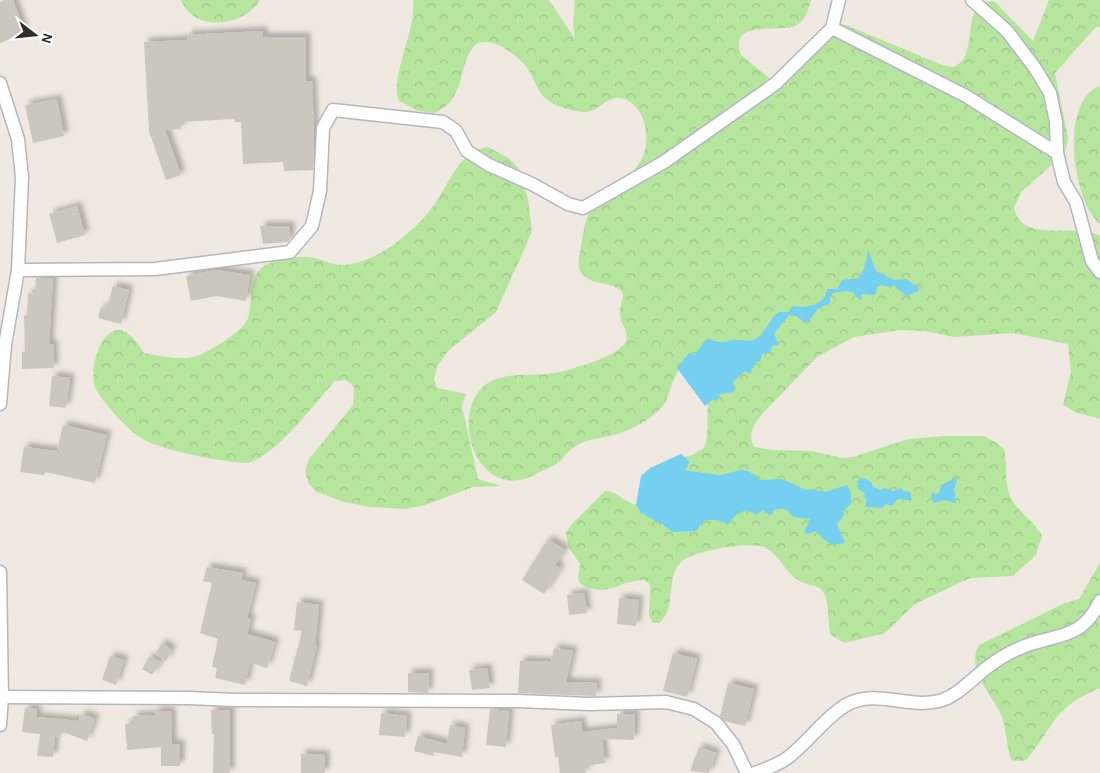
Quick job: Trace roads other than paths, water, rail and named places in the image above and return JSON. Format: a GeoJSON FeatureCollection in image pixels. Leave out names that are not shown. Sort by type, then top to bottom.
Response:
{"type":"FeatureCollection","features":[{"type":"Feature","properties":{"kind":"street"},"geometry":{"type":"LineString","coordinates":[[18,270],[156,270],[290,252],[312,226],[320,191],[322,128],[333,110],[443,122],[456,131],[466,152],[568,204],[583,208],[664,162],[775,84],[832,28],[839,0]]}},
{"type":"Feature","properties":{"kind":"street"},"geometry":{"type":"LineString","coordinates":[[972,0],[1007,31],[1035,68],[1050,93],[1056,122],[1057,153],[1064,182],[1076,202],[1092,260],[1100,272]]}},
{"type":"Feature","properties":{"kind":"street"},"geometry":{"type":"LineString","coordinates":[[832,28],[966,96],[1057,153]]}},
{"type":"Feature","properties":{"kind":"street"},"geometry":{"type":"LineString","coordinates":[[0,83],[18,139],[21,167],[18,270],[5,345],[0,404]]}},
{"type":"Feature","properties":{"kind":"street"},"geometry":{"type":"LineString","coordinates":[[0,572],[2,697],[0,725]]}},
{"type":"Feature","properties":{"kind":"street"},"geometry":{"type":"LineString","coordinates":[[755,773],[787,758],[825,722],[846,706],[873,696],[895,702],[923,704],[941,701],[958,691],[990,665],[1018,648],[1073,633],[1086,621],[1100,601]]}},
{"type":"Feature","properties":{"kind":"street"},"geometry":{"type":"LineString","coordinates":[[2,697],[518,701],[590,704],[666,702],[694,709],[716,723],[733,744],[747,773]]}},
{"type":"Feature","properties":{"kind":"water"},"geometry":{"type":"Polygon","coordinates":[[[868,250],[876,271],[894,280],[906,279],[919,288],[918,291],[907,296],[893,285],[891,287],[881,285],[877,287],[875,295],[861,294],[862,299],[857,298],[853,292],[833,293],[830,297],[830,304],[818,308],[807,324],[796,316],[789,315],[774,334],[779,345],[773,345],[770,352],[762,354],[760,362],[756,362],[750,374],[745,371],[733,382],[735,388],[733,392],[720,394],[717,400],[712,400],[705,406],[677,368],[689,353],[694,355],[708,338],[720,342],[748,341],[757,338],[779,312],[789,312],[793,306],[804,307],[814,305],[823,299],[827,289],[837,289],[842,280],[859,278],[866,264],[868,250]]]}},
{"type":"Feature","properties":{"kind":"water"},"geometry":{"type":"Polygon","coordinates":[[[681,454],[690,462],[685,470],[720,475],[741,470],[749,472],[760,480],[782,479],[806,490],[812,489],[825,492],[847,485],[851,493],[851,504],[843,511],[844,515],[837,524],[845,543],[829,543],[816,531],[807,534],[804,532],[810,519],[793,517],[787,510],[783,509],[774,510],[770,516],[763,510],[756,515],[752,512],[744,511],[737,514],[728,524],[717,520],[705,520],[696,531],[672,532],[644,514],[636,505],[641,476],[650,468],[681,454]]]}},
{"type":"Feature","properties":{"kind":"water"},"geometry":{"type":"Polygon","coordinates":[[[958,477],[954,489],[956,503],[944,500],[934,503],[931,499],[932,492],[935,494],[939,493],[941,485],[958,477]]]}},
{"type":"Feature","properties":{"kind":"water"},"geometry":{"type":"Polygon","coordinates":[[[863,478],[871,482],[873,487],[881,490],[885,488],[893,491],[901,488],[903,491],[910,492],[912,500],[898,499],[892,506],[886,504],[882,508],[865,507],[867,500],[864,497],[865,493],[858,489],[857,481],[863,478]]]}}]}
